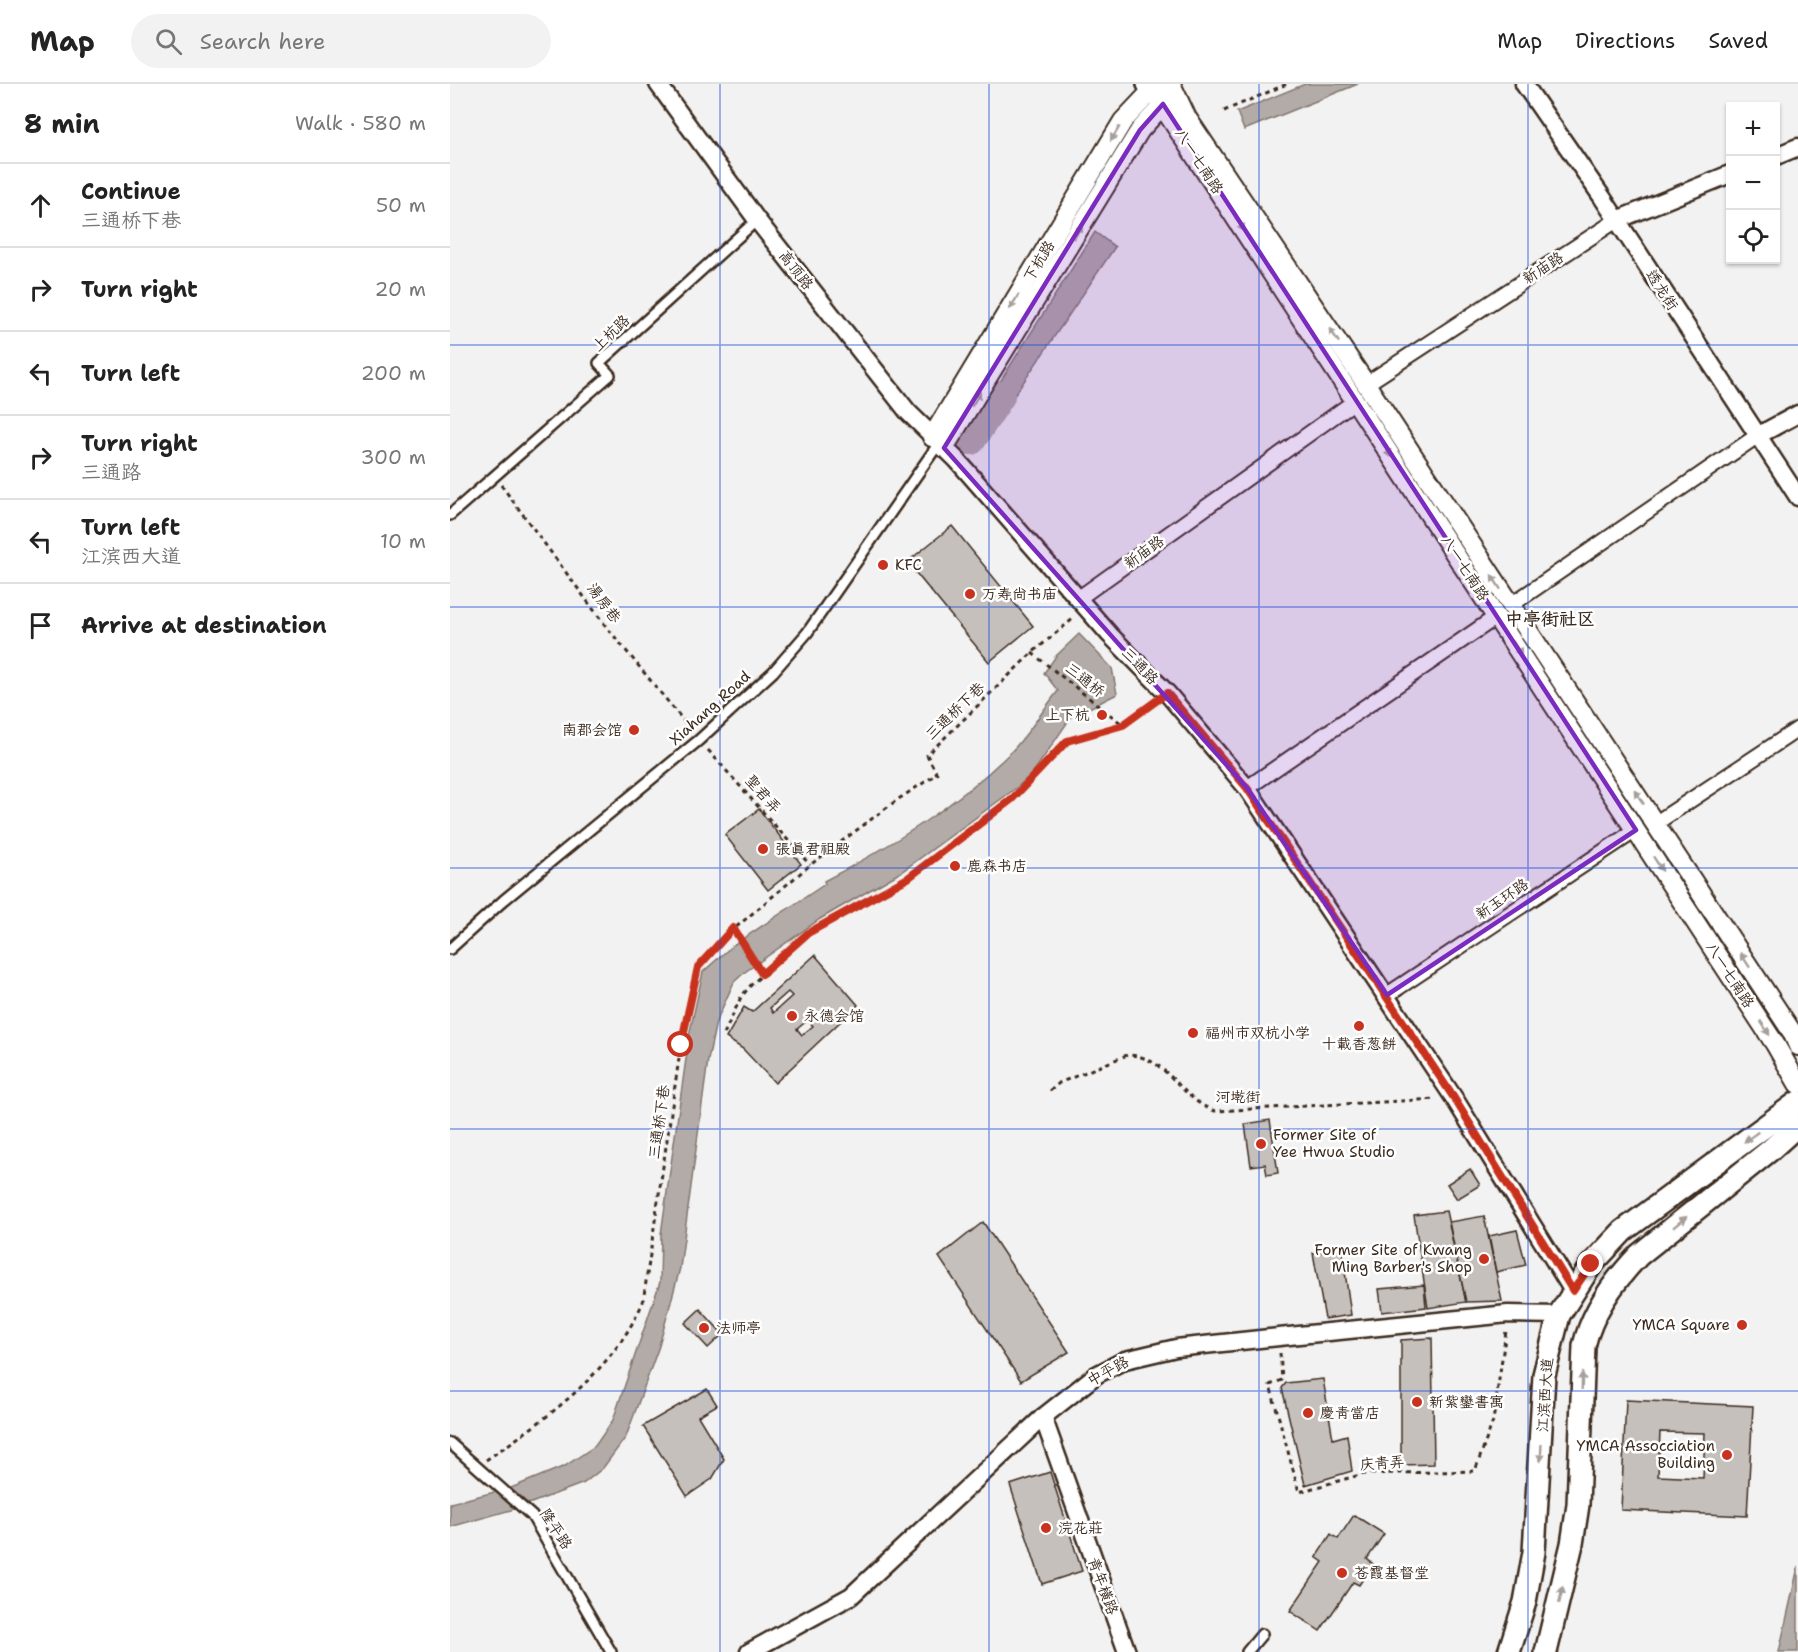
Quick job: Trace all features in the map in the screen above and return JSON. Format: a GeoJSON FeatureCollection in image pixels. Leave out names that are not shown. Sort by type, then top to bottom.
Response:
{"type":"FeatureCollection","features":[{"type":"Feature","properties":{"kind":"main road","name":"八一七南路"},"geometry":{"type":"LineString","coordinates":[[1164,89],[1187,118],[1366,384],[1792,1032],[1798,1046]]}},
{"type":"Feature","properties":{"kind":"main road","name":"八一七南路"},"geometry":{"type":"LineString","coordinates":[[1164,89],[1355,401],[1775,1044],[1798,1084]]}},
{"type":"Feature","properties":{"kind":"main road","name":"下杭路"},"geometry":{"type":"LineString","coordinates":[[938,443],[1123,121],[1164,89]]}},
{"type":"Feature","properties":{"kind":"main road","name":"江滨西大道"},"geometry":{"type":"LineString","coordinates":[[1509,1652],[1525,1602],[1534,1552],[1544,1375],[1559,1315],[1573,1291],[1602,1252],[1623,1231],[1798,1102]]}},
{"type":"Feature","properties":{"kind":"main road"},"geometry":{"type":"LineString","coordinates":[[1546,1652],[1575,1525],[1584,1346],[1593,1321],[1621,1275],[1639,1255],[1798,1125]]}},
{"type":"Feature","properties":{"kind":"street","name":"高顶路"},"geometry":{"type":"LineString","coordinates":[[657,84],[757,220],[908,412],[938,443]]}},
{"type":"Feature","properties":{"kind":"street","name":"透龙街"},"geometry":{"type":"LineString","coordinates":[[1524,84],[1617,220],[1798,497]]}},
{"type":"Feature","properties":{"kind":"street"},"geometry":{"type":"LineString","coordinates":[[1780,154],[1798,147]]}},
{"type":"Feature","properties":{"kind":"street","name":"新庙路"},"geometry":{"type":"LineString","coordinates":[[1366,384],[1617,220],[1726,176]]}},
{"type":"Feature","properties":{"kind":"street","name":"上杭路"},"geometry":{"type":"LineString","coordinates":[[450,515],[610,375],[599,363],[757,220]]}},
{"type":"Feature","properties":{"kind":"street","name":"新庙路"},"geometry":{"type":"LineString","coordinates":[[1083,603],[1355,401]]}},
{"type":"Feature","properties":{"kind":"street"},"geometry":{"type":"LineString","coordinates":[[1511,604],[1757,436],[1798,414]]}},
{"type":"Feature","properties":{"kind":"street","name":"三通路"},"geometry":{"type":"LineString","coordinates":[[938,443],[1110,635],[1167,693],[1247,788],[1454,1098],[1573,1291]]}},
{"type":"Feature","properties":{"kind":"street","name":"Xiahang Road"},"geometry":{"type":"LineString","coordinates":[[450,949],[504,900],[699,740],[773,672],[807,633],[938,443]]}},
{"type":"Feature","properties":{"kind":"street"},"geometry":{"type":"LineString","coordinates":[[1247,788],[1496,616]]}},
{"type":"Feature","properties":{"kind":"street"},"geometry":{"type":"LineString","coordinates":[[1656,824],[1798,729]]}},
{"type":"Feature","properties":{"kind":"street","name":"新玉环路"},"geometry":{"type":"LineString","coordinates":[[1387,995],[1635,830]]}},
{"type":"Feature","properties":{"kind":"street","name":"中平路"},"geometry":{"type":"LineString","coordinates":[[749,1652],[852,1596],[1043,1418],[1096,1375],[1125,1360],[1176,1348],[1279,1337],[1508,1314],[1559,1315]]}},
{"type":"Feature","properties":{"kind":"street","name":"青年横路"},"geometry":{"type":"LineString","coordinates":[[1043,1418],[1127,1652]]}},
{"type":"Feature","properties":{"kind":"street","name":"隆平路"},"geometry":{"type":"LineString","coordinates":[[450,1443],[532,1516],[611,1652]]}},
{"type":"Feature","properties":{"kind":"street"},"geometry":{"type":"LineString","coordinates":[[1247,1652],[1262,1634]]}},
{"type":"Feature","properties":{"kind":"path"},"geometry":{"type":"LineString","coordinates":[[1224,111],[1287,84]]}},
{"type":"Feature","properties":{"kind":"path","name":"湯房巷"},"geometry":{"type":"LineString","coordinates":[[495,477],[605,625],[699,740]]}},
{"type":"Feature","properties":{"kind":"path","name":"三通桥下巷"},"geometry":{"type":"LineString","coordinates":[[475,1467],[556,1411],[607,1360],[636,1319],[643,1302],[681,1045],[698,967],[733,928],[771,900],[810,865],[897,800],[937,774],[927,755],[1083,603]]}},
{"type":"Feature","properties":{"kind":"path","name":"三通桥"},"geometry":{"type":"LineString","coordinates":[[1032,653],[1123,725]]}},
{"type":"Feature","properties":{"kind":"path"},"geometry":{"type":"LineString","coordinates":[[724,1035],[741,997],[762,974],[808,933],[908,878],[1002,806],[1067,741],[1123,725],[1167,693]]}},
{"type":"Feature","properties":{"kind":"path","name":"聖君弄"},"geometry":{"type":"LineString","coordinates":[[699,740],[810,865]]}},
{"type":"Feature","properties":{"kind":"path"},"geometry":{"type":"LineString","coordinates":[[733,928],[762,974]]}},
{"type":"Feature","properties":{"kind":"path","name":"河墘街"},"geometry":{"type":"LineString","coordinates":[[1050,1091],[1059,1083],[1127,1055],[1135,1055],[1156,1063],[1197,1103],[1215,1111],[1454,1098]]}},
{"type":"Feature","properties":{"kind":"path","name":"庆青弄"},"geometry":{"type":"LineString","coordinates":[[1279,1337],[1282,1380],[1270,1384],[1299,1492],[1363,1474],[1475,1471],[1493,1421],[1508,1314]]}},
{"type":"Feature","properties":{"kind":"highlighted area"},"geometry":{"type":"Polygon","coordinates":[[[1163,104],[1636,830],[1387,995],[1247,788],[944,448],[1140,130],[1163,104]]]}},
{"type":"Feature","properties":{"kind":"shaded area"},"geometry":{"type":"Polygon","coordinates":[[[1305,84],[1358,84],[1244,130],[1237,112],[1305,84]]]}},
{"type":"Feature","properties":{"kind":"shaded area"},"geometry":{"type":"Polygon","coordinates":[[[1095,232],[1115,247],[987,436],[972,426],[1095,232]]]}},
{"type":"Feature","properties":{"kind":"shaded area"},"geometry":{"type":"Polygon","coordinates":[[[1079,634],[1112,668],[1117,694],[1071,717],[1033,773],[1019,786],[901,872],[820,919],[734,982],[716,1022],[708,1060],[680,1268],[659,1346],[626,1437],[603,1468],[584,1483],[518,1508],[450,1527],[450,1503],[511,1488],[565,1466],[595,1446],[613,1420],[660,1282],[661,1234],[690,1031],[703,972],[732,946],[825,884],[824,881],[922,824],[989,772],[1017,746],[1058,691],[1044,673],[1056,656],[1079,634]]]}},
{"type":"Feature","properties":{"kind":"shaded area"},"geometry":{"type":"Polygon","coordinates":[[[1798,1567],[1798,1652],[1779,1652],[1798,1567]]]}},
{"type":"Feature","properties":{"kind":"building","name":"万寿尚书庙"},"geometry":{"type":"Polygon","coordinates":[[[952,526],[1033,626],[989,662],[907,562],[952,526]]]}},
{"type":"Feature","properties":{"kind":"building","name":"張真君祖殿"},"geometry":{"type":"Polygon","coordinates":[[[759,809],[801,864],[768,890],[725,835],[759,809]]]}},
{"type":"Feature","properties":{"kind":"building","name":"永德会馆"},"geometry":{"type":"Polygon","coordinates":[[[815,955],[858,1005],[775,1083],[743,1049],[726,1038],[744,1007],[752,1012],[815,955]],[[788,992],[770,1008],[773,1013],[792,996],[788,992]],[[808,1020],[797,1029],[802,1035],[813,1026],[808,1020]]]}},
{"type":"Feature","properties":{"kind":"building","name":"Former Site of Yee Hwua Studio"},"geometry":{"type":"Polygon","coordinates":[[[1270,1120],[1278,1173],[1267,1175],[1265,1164],[1251,1166],[1245,1124],[1270,1120]]]}},
{"type":"Feature","properties":{"kind":"building"},"geometry":{"type":"Polygon","coordinates":[[[1470,1169],[1480,1185],[1457,1199],[1447,1184],[1470,1169]]]}},
{"type":"Feature","properties":{"kind":"building"},"geometry":{"type":"Polygon","coordinates":[[[1446,1211],[1466,1302],[1428,1308],[1414,1215],[1446,1211]]]}},
{"type":"Feature","properties":{"kind":"building","name":"Former Site of Kwang Ming Barber's Shop"},"geometry":{"type":"Polygon","coordinates":[[[1484,1216],[1502,1301],[1466,1302],[1449,1222],[1484,1216]]]}},
{"type":"Feature","properties":{"kind":"building"},"geometry":{"type":"Polygon","coordinates":[[[983,1222],[1069,1352],[1021,1381],[939,1257],[983,1222]]]}},
{"type":"Feature","properties":{"kind":"building"},"geometry":{"type":"Polygon","coordinates":[[[1517,1230],[1526,1265],[1496,1272],[1489,1236],[1517,1230]]]}},
{"type":"Feature","properties":{"kind":"building"},"geometry":{"type":"Polygon","coordinates":[[[1342,1250],[1351,1315],[1325,1319],[1313,1253],[1342,1250]]]}},
{"type":"Feature","properties":{"kind":"building"},"geometry":{"type":"Polygon","coordinates":[[[1424,1285],[1426,1307],[1382,1312],[1379,1289],[1424,1285]]]}},
{"type":"Feature","properties":{"kind":"building","name":"法师亭"},"geometry":{"type":"Polygon","coordinates":[[[700,1309],[723,1334],[708,1348],[685,1323],[700,1309]]]}},
{"type":"Feature","properties":{"kind":"building","name":"新紫鑾書寓"},"geometry":{"type":"Polygon","coordinates":[[[1432,1338],[1434,1464],[1401,1465],[1401,1340],[1432,1338]]]}},
{"type":"Feature","properties":{"kind":"building","name":"慶青當店"},"geometry":{"type":"Polygon","coordinates":[[[1323,1379],[1333,1439],[1347,1435],[1352,1471],[1305,1485],[1282,1388],[1286,1383],[1323,1379]]]}},
{"type":"Feature","properties":{"kind":"building"},"geometry":{"type":"Polygon","coordinates":[[[707,1389],[717,1405],[698,1416],[724,1459],[712,1479],[687,1496],[643,1426],[707,1389]]]}},
{"type":"Feature","properties":{"kind":"building","name":"YMCA Assocciation Building"},"geometry":{"type":"Polygon","coordinates":[[[1626,1400],[1753,1406],[1747,1516],[1621,1510],[1626,1400]],[[1660,1432],[1658,1476],[1703,1478],[1705,1433],[1660,1432]]]}},
{"type":"Feature","properties":{"kind":"building","name":"浣花莊"},"geometry":{"type":"Polygon","coordinates":[[[1050,1472],[1082,1571],[1042,1584],[1010,1485],[1050,1472]]]}},
{"type":"Feature","properties":{"kind":"building","name":"苍霞基督堂"},"geometry":{"type":"Polygon","coordinates":[[[1354,1515],[1384,1534],[1367,1559],[1373,1564],[1359,1585],[1353,1582],[1320,1631],[1290,1611],[1323,1562],[1316,1557],[1331,1534],[1338,1539],[1354,1515]]]}},
{"type":"Feature","properties":{"kind":"waterway"},"geometry":{"type":"LineString","coordinates":[[971,440],[1000,396]]}},
{"type":"Feature","properties":{"kind":"place","name":"KFC"},"geometry":{"type":"Point","coordinates":[883,565]}},
{"type":"Feature","properties":{"kind":"place","name":"万寿尚书庙"},"geometry":{"type":"Point","coordinates":[970,594]}},
{"type":"Feature","properties":{"kind":"place","name":"上下杭"},"geometry":{"type":"Point","coordinates":[1102,715]}},
{"type":"Feature","properties":{"kind":"place","name":"南郡会馆"},"geometry":{"type":"Point","coordinates":[634,730]}},
{"type":"Feature","properties":{"kind":"place","name":"張真君祖殿"},"geometry":{"type":"Point","coordinates":[763,849]}},
{"type":"Feature","properties":{"kind":"place","name":"鹿森书店"},"geometry":{"type":"Point","coordinates":[955,866]}},
{"type":"Feature","properties":{"kind":"place","name":"永德会馆"},"geometry":{"type":"Point","coordinates":[792,1016]}},
{"type":"Feature","properties":{"kind":"place","name":"十載香葱餅"},"geometry":{"type":"Point","coordinates":[1359,1026]}},
{"type":"Feature","properties":{"kind":"place","name":"福州市双杭小学"},"geometry":{"type":"Point","coordinates":[1193,1033]}},
{"type":"Feature","properties":{"kind":"place","name":"Former Site of Yee Hwua Studio"},"geometry":{"type":"Point","coordinates":[1261,1144]}},
{"type":"Feature","properties":{"kind":"place","name":"Former Site of Kwang Ming Barber's Shop"},"geometry":{"type":"Point","coordinates":[1484,1259]}},
{"type":"Feature","properties":{"kind":"place","name":"YMCA Square"},"geometry":{"type":"Point","coordinates":[1742,1325]}},
{"type":"Feature","properties":{"kind":"place","name":"法师亭"},"geometry":{"type":"Point","coordinates":[704,1328]}},
{"type":"Feature","properties":{"kind":"place","name":"新紫鑾書寓"},"geometry":{"type":"Point","coordinates":[1417,1402]}},
{"type":"Feature","properties":{"kind":"place","name":"慶青當店"},"geometry":{"type":"Point","coordinates":[1308,1413]}},
{"type":"Feature","properties":{"kind":"place","name":"YMCA Assocciation Building"},"geometry":{"type":"Point","coordinates":[1727,1455]}},
{"type":"Feature","properties":{"kind":"place","name":"浣花莊"},"geometry":{"type":"Point","coordinates":[1046,1528]}},
{"type":"Feature","properties":{"kind":"place","name":"苍霞基督堂"},"geometry":{"type":"Point","coordinates":[1342,1573]}},
{"type":"Feature","properties":{"kind":"district","name":"中亭街社区"},"geometry":{"type":"Point","coordinates":[1550,619]}},
{"type":"Feature","properties":{"kind":"route"},"geometry":{"type":"LineString","coordinates":[[681,1045],[698,967],[733,928],[762,974],[808,933],[908,878],[1012,799],[1067,741],[1123,725],[1167,693],[1247,788],[1454,1098],[1573,1291],[1591,1264]]}}]}
